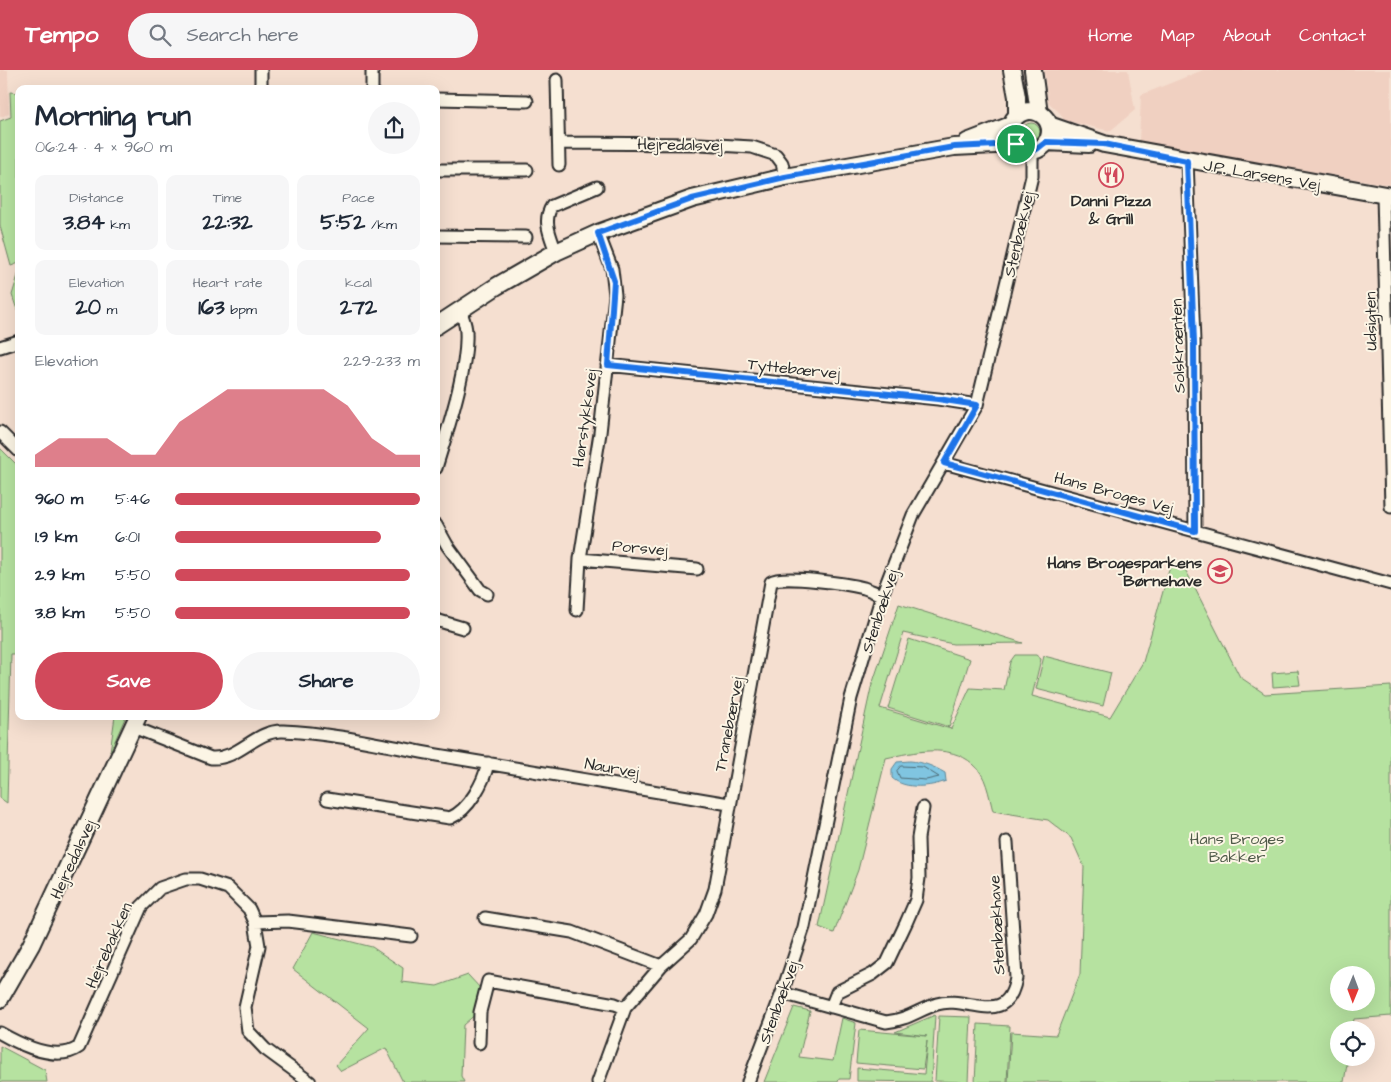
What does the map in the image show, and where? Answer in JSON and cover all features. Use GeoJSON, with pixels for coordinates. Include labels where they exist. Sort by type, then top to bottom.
{"type":"FeatureCollection","features":[{"type":"Feature","properties":{"kind":"street"},"geometry":{"type":"LineString","coordinates":[[261,70],[261,85]]}},
{"type":"Feature","properties":{"kind":"street"},"geometry":{"type":"LineString","coordinates":[[372,70],[372,85]]}},
{"type":"Feature","properties":{"kind":"street"},"geometry":{"type":"LineString","coordinates":[[1012,70],[1017,97],[1011,135],[1016,144]]}},
{"type":"Feature","properties":{"kind":"street"},"geometry":{"type":"LineString","coordinates":[[440,323],[460,309],[556,252],[598,233],[692,199],[785,177],[954,147],[1016,144],[1032,150],[1037,149],[1046,142],[1050,131],[1044,119],[1033,70]]}},
{"type":"Feature","properties":{"kind":"street"},"geometry":{"type":"LineString","coordinates":[[557,80],[558,166]]}},
{"type":"Feature","properties":{"kind":"street"},"geometry":{"type":"LineString","coordinates":[[440,99],[527,101]]}},
{"type":"Feature","properties":{"kind":"street"},"geometry":{"type":"LineString","coordinates":[[954,147],[1030,111],[1044,119]]}},
{"type":"Feature","properties":{"kind":"street","name":"J.P. Larsens Vej"},"geometry":{"type":"LineString","coordinates":[[1044,119],[1104,144]]}},
{"type":"Feature","properties":{"kind":"street","name":"J.P. Larsens Vej"},"geometry":{"type":"LineString","coordinates":[[1046,142],[1104,144],[1187,161],[1387,195]]}},
{"type":"Feature","properties":{"kind":"street","name":"Hejredalsvej"},"geometry":{"type":"LineString","coordinates":[[559,143],[700,144],[752,147],[776,155],[782,163],[785,177]]}},
{"type":"Feature","properties":{"kind":"street","name":"Stenbækvej"},"geometry":{"type":"LineString","coordinates":[[748,1082],[782,993],[804,926],[851,698],[882,595],[912,515],[977,405],[1032,176],[1032,150]]}},
{"type":"Feature","properties":{"kind":"street","name":"Solskrænten"},"geometry":{"type":"LineString","coordinates":[[1187,161],[1194,343],[1195,531]]}},
{"type":"Feature","properties":{"kind":"street"},"geometry":{"type":"LineString","coordinates":[[440,170],[526,170]]}},
{"type":"Feature","properties":{"kind":"street"},"geometry":{"type":"LineString","coordinates":[[556,252],[547,223],[548,213],[552,206],[597,187]]}},
{"type":"Feature","properties":{"kind":"street","name":"Udsigten"},"geometry":{"type":"LineString","coordinates":[[1387,195],[1391,507]]}},
{"type":"Feature","properties":{"kind":"street","name":"Hørstykkevej"},"geometry":{"type":"LineString","coordinates":[[577,610],[580,558],[600,433],[608,365],[614,281],[598,233]]}},
{"type":"Feature","properties":{"kind":"street"},"geometry":{"type":"LineString","coordinates":[[440,236],[526,237]]}},
{"type":"Feature","properties":{"kind":"street"},"geometry":{"type":"LineString","coordinates":[[440,455],[455,403],[465,349],[466,330],[460,309]]}},
{"type":"Feature","properties":{"kind":"street"},"geometry":{"type":"LineString","coordinates":[[0,347],[15,342]]}},
{"type":"Feature","properties":{"kind":"street","name":"Tyttebærvej"},"geometry":{"type":"LineString","coordinates":[[608,365],[938,399],[977,405]]}},
{"type":"Feature","properties":{"kind":"street"},"geometry":{"type":"LineString","coordinates":[[0,432],[15,447]]}},
{"type":"Feature","properties":{"kind":"street","name":"Hans Broges Vej"},"geometry":{"type":"LineString","coordinates":[[944,463],[1391,584]]}},
{"type":"Feature","properties":{"kind":"street"},"geometry":{"type":"LineString","coordinates":[[440,532],[480,590],[487,594]]}},
{"type":"Feature","properties":{"kind":"street","name":"Porsvej"},"geometry":{"type":"LineString","coordinates":[[580,558],[698,569]]}},
{"type":"Feature","properties":{"kind":"street","name":"Tranebærvej"},"geometry":{"type":"LineString","coordinates":[[598,1082],[625,1008],[661,966],[691,939],[706,914],[714,889],[772,582],[778,579],[791,579],[864,588],[882,595]]}},
{"type":"Feature","properties":{"kind":"street"},"geometry":{"type":"LineString","coordinates":[[440,621],[463,628]]}},
{"type":"Feature","properties":{"kind":"street","name":"Hejredalsvej"},"geometry":{"type":"LineString","coordinates":[[0,999],[31,945],[136,721]]}},
{"type":"Feature","properties":{"kind":"street","name":"Naurvej"},"geometry":{"type":"LineString","coordinates":[[136,721],[211,758],[222,759],[232,756],[265,734],[281,731],[318,735],[729,804]]}},
{"type":"Feature","properties":{"kind":"street"},"geometry":{"type":"LineString","coordinates":[[327,799],[450,818],[464,809],[486,774],[488,763]]}},
{"type":"Feature","properties":{"kind":"street"},"geometry":{"type":"LineString","coordinates":[[831,1007],[838,992],[873,974],[887,963],[906,923],[916,900],[919,878],[918,838],[923,808]]}},
{"type":"Feature","properties":{"kind":"street","name":"Stenbækhave"},"geometry":{"type":"LineString","coordinates":[[782,993],[886,1022],[903,1020],[938,1003],[955,1002],[983,1008],[995,1007],[1008,1000],[1014,990],[1016,978],[1007,842]]}},
{"type":"Feature","properties":{"kind":"street","name":"Hejrebakken"},"geometry":{"type":"LineString","coordinates":[[0,1033],[35,1050],[60,1054],[71,1053],[79,1047],[141,907],[160,888],[173,882],[200,879],[228,888],[249,909],[255,922],[258,946],[245,1007],[248,1031],[265,1049],[310,1082]]}},
{"type":"Feature","properties":{"kind":"street"},"geometry":{"type":"LineString","coordinates":[[485,918],[572,932],[661,966]]}},
{"type":"Feature","properties":{"kind":"street"},"geometry":{"type":"LineString","coordinates":[[255,922],[288,921],[411,936]]}},
{"type":"Feature","properties":{"kind":"street"},"geometry":{"type":"LineString","coordinates":[[479,1043],[480,1012],[488,981],[615,1004],[625,1008]]}},
{"type":"Feature","properties":{"kind":"shaded area"},"geometry":{"type":"Polygon","coordinates":[[[0,70],[8,70],[9,114],[0,117],[0,70]]]}},
{"type":"Feature","properties":{"kind":"shaded area"},"geometry":{"type":"Polygon","coordinates":[[[1044,70],[1128,70],[1135,110],[1110,131],[1064,120],[1060,113],[1049,103],[1044,70]]]}},
{"type":"Feature","properties":{"kind":"shaded area"},"geometry":{"type":"Polygon","coordinates":[[[1203,70],[1391,70],[1391,185],[1139,142],[1141,95],[1203,70]]]}},
{"type":"Feature","properties":{"kind":"green space"},"geometry":{"type":"Polygon","coordinates":[[[10,92],[15,93],[15,264],[11,266],[0,226],[0,121],[11,117],[10,92]]]}},
{"type":"Feature","properties":{"kind":"green space"},"geometry":{"type":"Polygon","coordinates":[[[1031,123],[1039,128],[1040,132],[1035,140],[1031,141],[1023,136],[1022,132],[1027,124],[1031,123]]]}},
{"type":"Feature","properties":{"kind":"green space"},"geometry":{"type":"Polygon","coordinates":[[[15,285],[15,304],[12,295],[15,285]]]}},
{"type":"Feature","properties":{"kind":"green space"},"geometry":{"type":"Polygon","coordinates":[[[0,448],[15,463],[15,654],[11,654],[7,803],[0,798],[0,448]]]}},
{"type":"Feature","properties":{"kind":"green space","name":"Hans Broges Bakker"},"geometry":{"type":"Polygon","coordinates":[[[1171,563],[1183,565],[1240,677],[1265,694],[1391,686],[1391,1016],[1354,1019],[1354,1021],[1330,1021],[1330,1066],[1347,1066],[1344,1082],[1008,1082],[1011,1032],[1056,1035],[1080,974],[1084,867],[1071,838],[1048,820],[993,811],[981,773],[964,757],[953,753],[931,751],[908,753],[886,758],[858,870],[834,933],[819,927],[871,688],[899,604],[1023,643],[953,644],[903,633],[880,708],[951,729],[970,688],[1004,690],[1010,662],[1015,655],[1036,655],[1041,659],[1032,696],[1110,717],[1143,662],[1171,563]]]}},
{"type":"Feature","properties":{"kind":"green space"},"geometry":{"type":"Polygon","coordinates":[[[909,639],[970,659],[949,727],[888,708],[909,639]]]}},
{"type":"Feature","properties":{"kind":"green space"},"geometry":{"type":"Polygon","coordinates":[[[1044,656],[1111,673],[1103,706],[1036,689],[1044,656]]]}},
{"type":"Feature","properties":{"kind":"green space"},"geometry":{"type":"Polygon","coordinates":[[[1298,671],[1300,685],[1273,687],[1272,673],[1298,671]]]}},
{"type":"Feature","properties":{"kind":"green space"},"geometry":{"type":"Polygon","coordinates":[[[114,720],[124,720],[110,752],[114,720]]]}},
{"type":"Feature","properties":{"kind":"green space"},"geometry":{"type":"Polygon","coordinates":[[[313,932],[372,947],[403,968],[402,982],[437,986],[468,975],[481,989],[477,1013],[463,1025],[461,1076],[464,1082],[403,1082],[386,1048],[341,1071],[336,1065],[369,1028],[293,969],[313,932]]]}},
{"type":"Feature","properties":{"kind":"green space"},"geometry":{"type":"Polygon","coordinates":[[[794,1007],[810,1011],[799,1057],[833,1061],[842,1018],[856,1023],[849,1079],[839,1079],[838,1082],[764,1082],[794,1007]]]}},
{"type":"Feature","properties":{"kind":"green space"},"geometry":{"type":"Polygon","coordinates":[[[935,1015],[931,1082],[857,1081],[857,1068],[924,1074],[927,1041],[923,1069],[856,1063],[859,1030],[927,1036],[895,1032],[935,1015]]]}},
{"type":"Feature","properties":{"kind":"green space"},"geometry":{"type":"Polygon","coordinates":[[[939,1016],[971,1017],[968,1082],[935,1081],[939,1016]]]}},
{"type":"Feature","properties":{"kind":"green space"},"geometry":{"type":"Polygon","coordinates":[[[978,1024],[1010,1026],[1007,1082],[975,1082],[978,1024]]]}},
{"type":"Feature","properties":{"kind":"green space"},"geometry":{"type":"Polygon","coordinates":[[[0,1046],[45,1070],[47,1082],[0,1082],[0,1046]]]}},
{"type":"Feature","properties":{"kind":"water"},"geometry":{"type":"Polygon","coordinates":[[[897,762],[924,763],[945,773],[946,781],[933,785],[911,786],[897,782],[892,778],[892,769],[897,762]]]}},
{"type":"Feature","properties":{"kind":"place","name":"Danni Pizza & Grill"},"geometry":{"type":"Point","coordinates":[1111,175]}},
{"type":"Feature","properties":{"kind":"place","name":"Hans Brogesparkens Børnehave"},"geometry":{"type":"Point","coordinates":[1220,571]}},
{"type":"Feature","properties":{"kind":"route"},"geometry":{"type":"LineString","coordinates":[[1046,142],[1104,144],[1187,161],[1189,253],[1194,343],[1195,531],[944,463],[977,405],[938,399],[608,365],[614,281],[612,269],[598,233],[655,211],[737,187],[954,147],[1016,144],[1026,150],[1032,150],[1037,149],[1046,142]]}}]}
